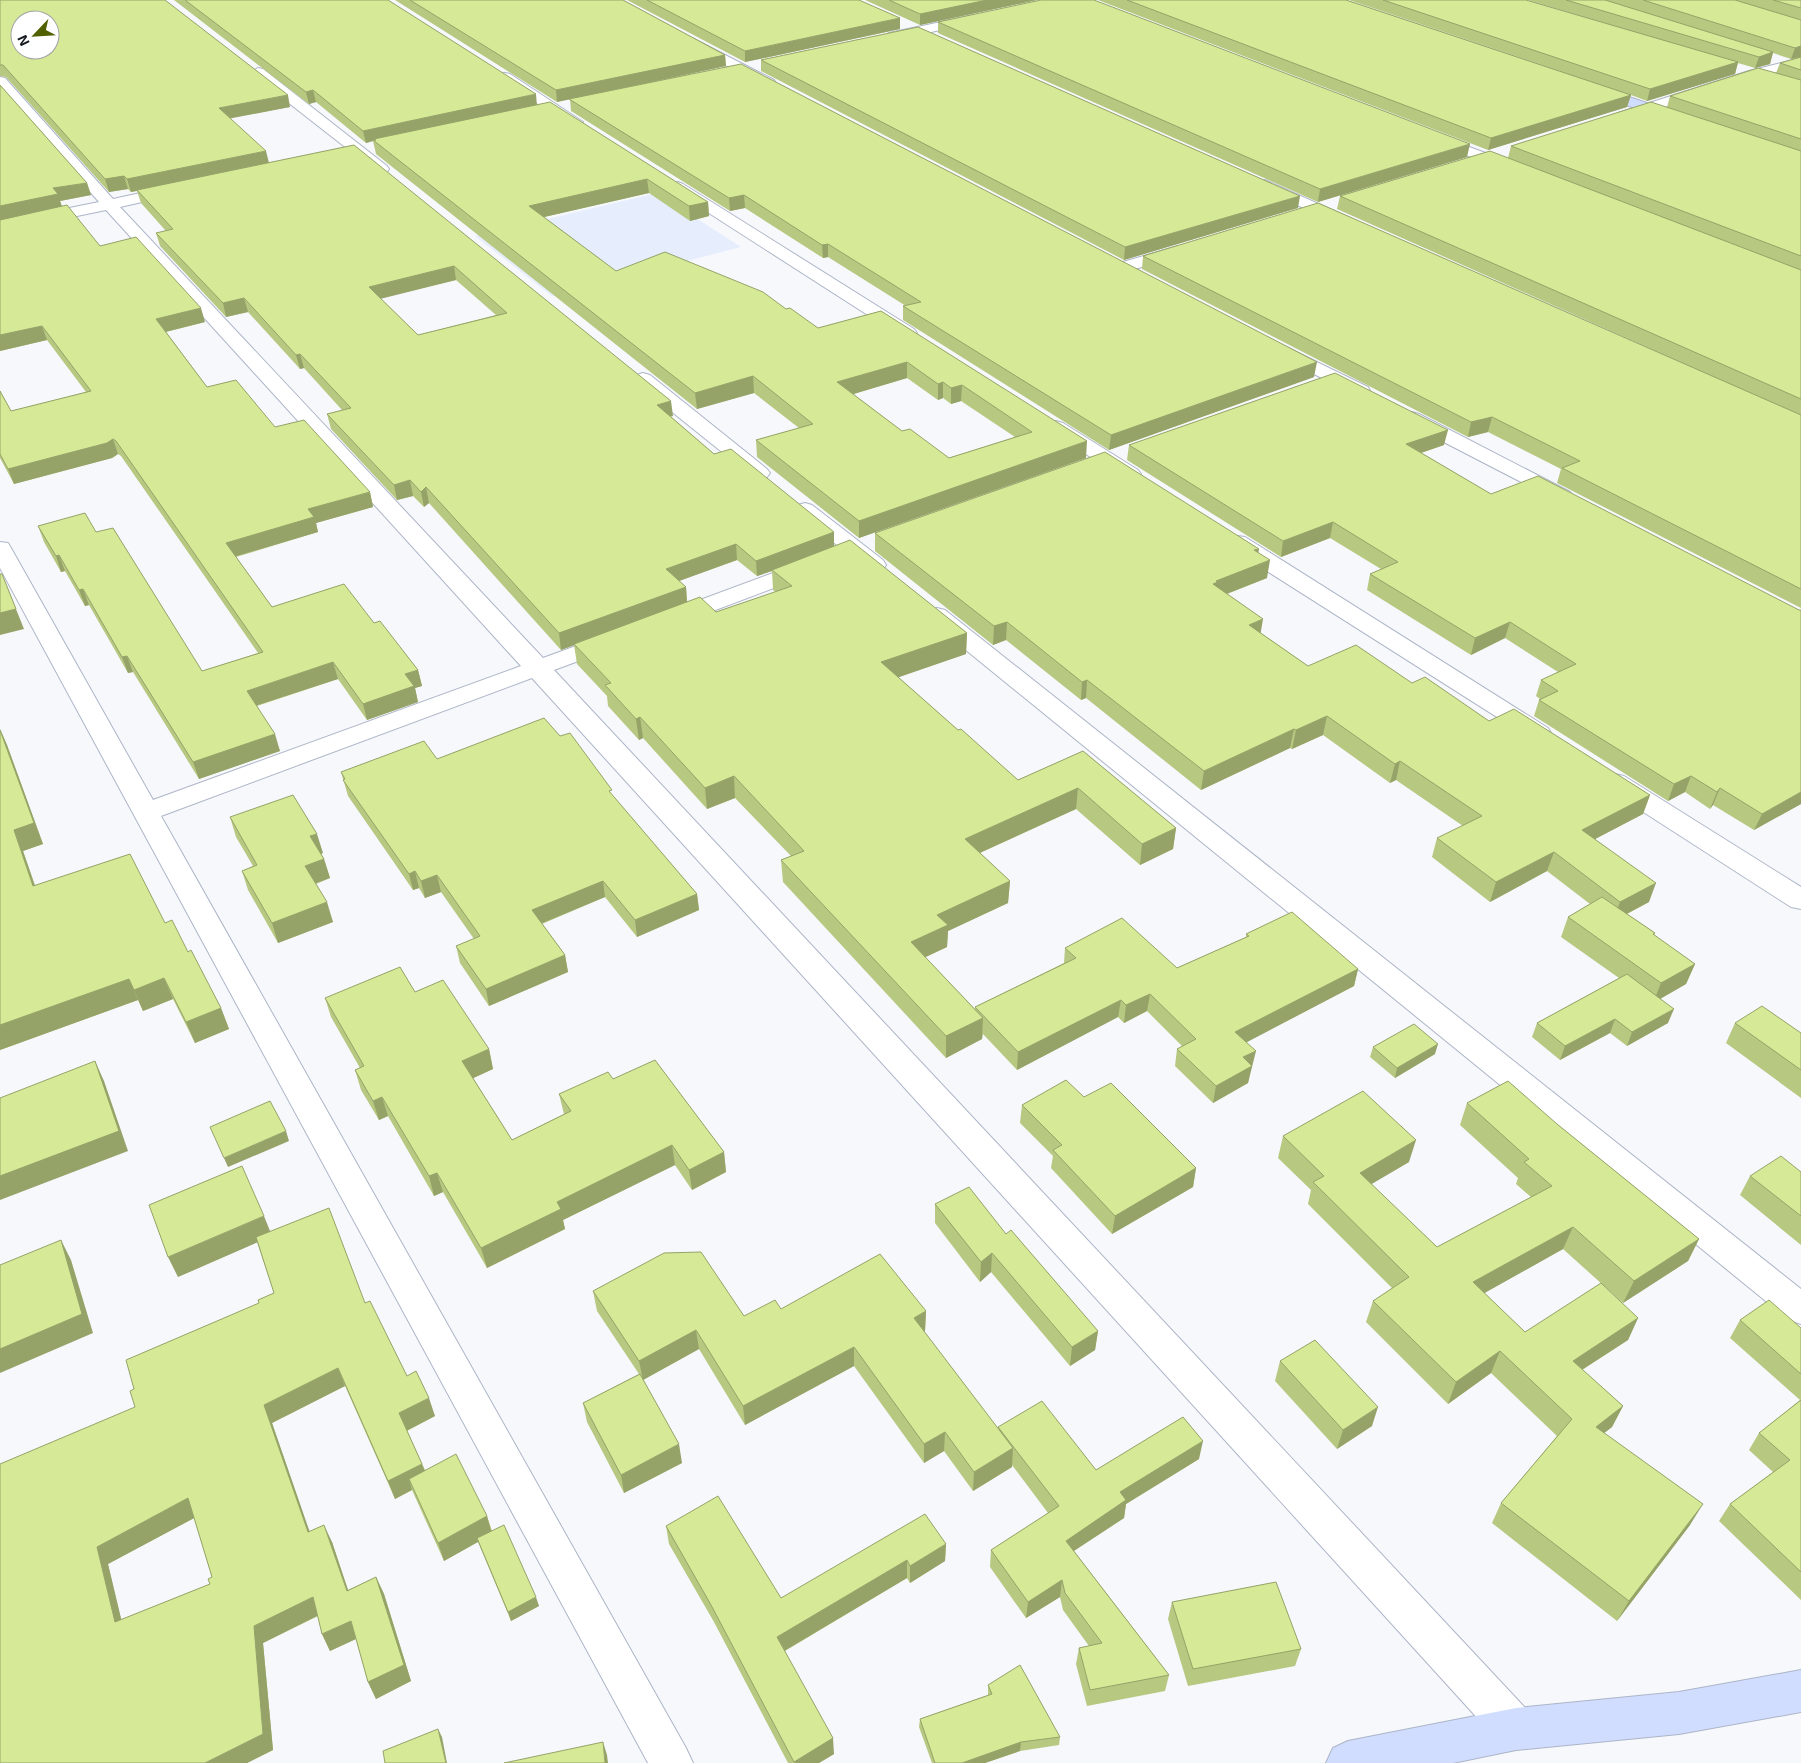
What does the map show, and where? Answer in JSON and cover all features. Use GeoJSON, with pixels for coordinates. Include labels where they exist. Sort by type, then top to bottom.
{"type":"FeatureCollection","features":[{"type":"Feature","properties":{"kind":"street"},"geometry":{"type":"LineString","coordinates":[[873,41],[986,16]]}},
{"type":"Feature","properties":{"kind":"street"},"geometry":{"type":"LineString","coordinates":[[893,19],[946,43]]}},
{"type":"Feature","properties":{"kind":"street"},"geometry":{"type":"LineString","coordinates":[[674,32],[784,90]]}},
{"type":"Feature","properties":{"kind":"street"},"geometry":{"type":"LineString","coordinates":[[1764,56],[1798,65]]}},
{"type":"Feature","properties":{"kind":"street"},"geometry":{"type":"LineString","coordinates":[[242,60],[398,182]]}},
{"type":"Feature","properties":{"kind":"street"},"geometry":{"type":"LineString","coordinates":[[724,73],[761,65]]}},
{"type":"Feature","properties":{"kind":"street"},"geometry":{"type":"LineString","coordinates":[[1613,119],[1754,74],[1798,65]]}},
{"type":"Feature","properties":{"kind":"street"},"geometry":{"type":"LineString","coordinates":[[490,67],[564,107],[588,130]]}},
{"type":"Feature","properties":{"kind":"street"},"geometry":{"type":"LineString","coordinates":[[1735,68],[1782,82]]}},
{"type":"Feature","properties":{"kind":"street"},"geometry":{"type":"LineString","coordinates":[[0,81],[109,204],[1516,1729]]}},
{"type":"Feature","properties":{"kind":"street"},"geometry":{"type":"LineString","coordinates":[[1584,86],[1688,121]]}},
{"type":"Feature","properties":{"kind":"street"},"geometry":{"type":"LineString","coordinates":[[535,113],[564,107]]}},
{"type":"Feature","properties":{"kind":"street"},"geometry":{"type":"LineString","coordinates":[[1421,133],[1522,172]]}},
{"type":"Feature","properties":{"kind":"street"},"geometry":{"type":"LineString","coordinates":[[1466,163],[1512,150]]}},
{"type":"Feature","properties":{"kind":"street"},"geometry":{"type":"LineString","coordinates":[[664,178],[923,342]]}},
{"type":"Feature","properties":{"kind":"street"},"geometry":{"type":"LineString","coordinates":[[1254,180],[1354,225]]}},
{"type":"Feature","properties":{"kind":"street"},"geometry":{"type":"LineString","coordinates":[[0,227],[186,188]]}},
{"type":"Feature","properties":{"kind":"street"},"geometry":{"type":"LineString","coordinates":[[1298,214],[1336,203]]}},
{"type":"Feature","properties":{"kind":"street"},"geometry":{"type":"LineString","coordinates":[[1122,268],[1196,245]]}},
{"type":"Feature","properties":{"kind":"street"},"geometry":{"type":"LineString","coordinates":[[1105,258],[1140,277]]}},
{"type":"Feature","properties":{"kind":"street"},"geometry":{"type":"LineString","coordinates":[[1272,346],[1378,400]]}},
{"type":"Feature","properties":{"kind":"street"},"geometry":{"type":"LineString","coordinates":[[623,362],[781,490],[848,552],[894,580]]}},
{"type":"Feature","properties":{"kind":"street"},"geometry":{"type":"LineString","coordinates":[[1307,388],[1334,378]]}},
{"type":"Feature","properties":{"kind":"street"},"geometry":{"type":"LineString","coordinates":[[1396,410],[1581,505]]}},
{"type":"Feature","properties":{"kind":"street"},"geometry":{"type":"LineString","coordinates":[[1041,417],[1149,486]]}},
{"type":"Feature","properties":{"kind":"street"},"geometry":{"type":"LineString","coordinates":[[1224,534],[1559,746]]}},
{"type":"Feature","properties":{"kind":"street"},"geometry":{"type":"LineString","coordinates":[[0,548],[672,1763]]}},
{"type":"Feature","properties":{"kind":"street"},"geometry":{"type":"LineString","coordinates":[[146,812],[537,669],[848,552]]}},
{"type":"Feature","properties":{"kind":"street"},"geometry":{"type":"LineString","coordinates":[[917,599],[1801,1310]]}},
{"type":"Feature","properties":{"kind":"street"},"geometry":{"type":"LineString","coordinates":[[1600,772],[1801,900]]}},
{"type":"Feature","properties":{"kind":"street"},"geometry":{"type":"LineString","coordinates":[[1348,1763],[1516,1729],[1679,1713],[1801,1691]]}},
{"type":"Feature","properties":{"kind":"shaded area"},"geometry":{"type":"Polygon","coordinates":[[[657,193],[741,247],[552,296],[475,236],[657,193]]]}},
{"type":"Feature","properties":{"kind":"building"},"geometry":{"type":"Polygon","coordinates":[[[0,0],[165,0],[288,95],[219,108],[266,151],[127,179],[124,176],[105,179],[3,65],[0,65],[0,0]]]}},
{"type":"Feature","properties":{"kind":"building"},"geometry":{"type":"Polygon","coordinates":[[[185,0],[388,0],[536,94],[363,131],[313,90],[306,92],[185,0]]]}},
{"type":"Feature","properties":{"kind":"building"},"geometry":{"type":"Polygon","coordinates":[[[410,0],[623,0],[725,55],[556,90],[410,0]]]}},
{"type":"Feature","properties":{"kind":"building"},"geometry":{"type":"Polygon","coordinates":[[[647,0],[859,0],[900,18],[745,51],[647,0]]]}},
{"type":"Feature","properties":{"kind":"building"},"geometry":{"type":"Polygon","coordinates":[[[889,0],[987,0],[920,14],[889,0]]]}},
{"type":"Feature","properties":{"kind":"building"},"geometry":{"type":"Polygon","coordinates":[[[1041,0],[1094,0],[1470,144],[1320,189],[938,22],[1041,0]]]}},
{"type":"Feature","properties":{"kind":"building"},"geometry":{"type":"Polygon","coordinates":[[[1127,0],[1346,0],[1631,95],[1491,138],[1127,0]]]}},
{"type":"Feature","properties":{"kind":"building"},"geometry":{"type":"Polygon","coordinates":[[[1383,0],[1526,0],[1738,62],[1650,89],[1383,0]]]}},
{"type":"Feature","properties":{"kind":"building"},"geometry":{"type":"Polygon","coordinates":[[[1566,0],[1605,0],[1773,52],[1759,57],[1566,0]]]}},
{"type":"Feature","properties":{"kind":"building"},"geometry":{"type":"Polygon","coordinates":[[[1643,0],[1735,0],[1801,20],[1801,46],[1795,48],[1643,0]]]}},
{"type":"Feature","properties":{"kind":"building"},"geometry":{"type":"Polygon","coordinates":[[[1773,0],[1801,0],[1801,8],[1773,0]]]}},
{"type":"Feature","properties":{"kind":"building"},"geometry":{"type":"Polygon","coordinates":[[[918,27],[1300,196],[1125,247],[761,60],[918,27]]]}},
{"type":"Feature","properties":{"kind":"building"},"geometry":{"type":"Polygon","coordinates":[[[1801,57],[1801,70],[1780,63],[1801,57]]]}},
{"type":"Feature","properties":{"kind":"building"},"geometry":{"type":"Polygon","coordinates":[[[741,64],[1317,362],[1111,435],[903,306],[921,302],[828,244],[822,245],[744,195],[729,198],[569,99],[741,64]]]}},
{"type":"Feature","properties":{"kind":"building"},"geometry":{"type":"Polygon","coordinates":[[[1758,68],[1801,80],[1801,139],[1670,96],[1758,68]]]}},
{"type":"Feature","properties":{"kind":"building"},"geometry":{"type":"Polygon","coordinates":[[[0,85],[87,183],[53,188],[58,194],[0,206],[0,85]]]}},
{"type":"Feature","properties":{"kind":"building"},"geometry":{"type":"Polygon","coordinates":[[[550,102],[708,202],[689,206],[647,179],[529,206],[616,271],[665,252],[763,292],[786,309],[790,308],[818,328],[881,311],[1087,441],[859,521],[756,440],[813,424],[753,376],[695,393],[374,139],[550,102]],[[907,362],[837,382],[902,431],[910,429],[949,458],[1032,432],[962,385],[951,388],[943,382],[938,384],[907,362]]]}},
{"type":"Feature","properties":{"kind":"building"},"geometry":{"type":"Polygon","coordinates":[[[1651,102],[1801,151],[1801,256],[1511,146],[1651,102]]]}},
{"type":"Feature","properties":{"kind":"building"},"geometry":{"type":"Polygon","coordinates":[[[354,145],[671,401],[657,405],[714,454],[731,449],[834,532],[756,561],[736,544],[666,569],[686,587],[559,633],[426,487],[421,492],[410,480],[394,485],[327,414],[351,408],[300,354],[296,355],[244,298],[223,303],[156,233],[173,229],[137,190],[354,145]],[[454,266],[369,287],[418,335],[507,313],[454,266]]]}},
{"type":"Feature","properties":{"kind":"building"},"geometry":{"type":"Polygon","coordinates":[[[1490,151],[1801,270],[1801,399],[1340,196],[1490,151]]]}},
{"type":"Feature","properties":{"kind":"building"},"geometry":{"type":"Polygon","coordinates":[[[1318,203],[1801,415],[1801,589],[1562,468],[1580,461],[1492,417],[1471,422],[1143,256],[1318,203]]]}},
{"type":"Feature","properties":{"kind":"building"},"geometry":{"type":"Polygon","coordinates":[[[67,205],[100,246],[136,237],[201,308],[156,319],[207,387],[236,380],[275,427],[304,420],[370,492],[308,509],[314,517],[226,543],[272,607],[344,584],[374,623],[380,621],[418,670],[405,674],[414,686],[363,704],[333,662],[247,691],[275,734],[193,762],[127,656],[122,657],[83,589],[79,590],[59,555],[56,556],[38,526],[85,513],[96,532],[113,528],[202,671],[263,652],[116,441],[113,439],[107,443],[8,469],[0,454],[0,391],[11,411],[91,391],[42,326],[0,335],[0,220],[67,205]]]}},
{"type":"Feature","properties":{"kind":"building"},"geometry":{"type":"Polygon","coordinates":[[[1335,373],[1448,430],[1406,444],[1491,494],[1538,476],[1801,610],[1801,792],[1762,814],[1720,788],[1717,792],[1691,776],[1674,784],[1539,700],[1558,691],[1541,680],[1576,664],[1510,622],[1475,638],[1370,574],[1398,562],[1333,522],[1283,541],[1129,445],[1335,373]]]}},
{"type":"Feature","properties":{"kind":"building"},"geometry":{"type":"Polygon","coordinates":[[[1105,452],[1259,549],[1254,550],[1270,560],[1216,581],[1218,582],[1213,584],[1263,619],[1249,625],[1308,666],[1356,645],[1412,683],[1425,677],[1489,721],[1514,709],[1650,795],[1582,830],[1656,883],[1620,902],[1554,852],[1496,882],[1437,838],[1482,816],[1400,761],[1395,764],[1327,716],[1296,730],[1294,729],[1204,771],[1087,680],[1082,682],[1007,622],[994,626],[875,533],[1105,452]]]}},
{"type":"Feature","properties":{"kind":"building"},"geometry":{"type":"Polygon","coordinates":[[[850,540],[967,633],[881,662],[1018,780],[1083,751],[1176,828],[1142,844],[1078,788],[965,839],[1010,881],[937,915],[948,925],[911,942],[983,1018],[946,1036],[781,860],[804,851],[734,776],[705,788],[640,717],[636,719],[605,685],[611,683],[574,644],[700,597],[716,612],[792,586],[772,570],[850,540]]]}},
{"type":"Feature","properties":{"kind":"building"},"geometry":{"type":"Polygon","coordinates":[[[0,574],[2,574],[16,609],[0,613],[0,574]]]}},
{"type":"Feature","properties":{"kind":"building"},"geometry":{"type":"Polygon","coordinates":[[[544,718],[560,736],[570,733],[612,790],[609,791],[697,894],[635,920],[603,881],[532,910],[565,955],[486,989],[456,946],[480,936],[437,875],[421,881],[415,871],[409,874],[343,780],[345,779],[341,772],[424,741],[437,759],[544,718]]]}},
{"type":"Feature","properties":{"kind":"building"},"geometry":{"type":"Polygon","coordinates":[[[0,730],[34,823],[14,830],[33,886],[130,854],[165,923],[172,920],[188,952],[191,950],[221,1008],[186,1022],[164,978],[134,990],[129,979],[0,1025],[0,730]]]}},
{"type":"Feature","properties":{"kind":"building"},"geometry":{"type":"Polygon","coordinates":[[[293,795],[317,834],[310,836],[324,859],[305,866],[327,902],[272,923],[242,871],[257,865],[230,817],[293,795]]]}},
{"type":"Feature","properties":{"kind":"building"},"geometry":{"type":"Polygon","coordinates":[[[1602,897],[1655,933],[1653,934],[1695,964],[1661,983],[1568,917],[1602,897]]]}},
{"type":"Feature","properties":{"kind":"building"},"geometry":{"type":"Polygon","coordinates":[[[1292,912],[1358,969],[1235,1032],[1256,1051],[1243,1057],[1252,1066],[1216,1086],[1177,1049],[1196,1039],[1150,994],[1126,1005],[1121,1000],[1018,1052],[975,1007],[1076,958],[1065,948],[1122,918],[1177,968],[1249,936],[1246,934],[1292,912]]]}},
{"type":"Feature","properties":{"kind":"building"},"geometry":{"type":"Polygon","coordinates":[[[400,967],[415,992],[443,980],[489,1049],[462,1061],[512,1140],[571,1111],[559,1094],[608,1072],[613,1079],[655,1060],[724,1152],[689,1170],[672,1145],[557,1202],[561,1209],[481,1248],[437,1173],[429,1176],[382,1097],[373,1101],[355,1070],[364,1066],[325,998],[400,967]]]}},
{"type":"Feature","properties":{"kind":"building"},"geometry":{"type":"Polygon","coordinates":[[[1627,974],[1674,1009],[1632,1032],[1615,1019],[1565,1046],[1537,1023],[1627,974]]]}},
{"type":"Feature","properties":{"kind":"building"},"geometry":{"type":"Polygon","coordinates":[[[1762,1006],[1801,1033],[1801,1070],[1735,1023],[1762,1006]]]}},
{"type":"Feature","properties":{"kind":"building"},"geometry":{"type":"Polygon","coordinates":[[[1414,1024],[1438,1044],[1397,1068],[1373,1047],[1414,1024]]]}},
{"type":"Feature","properties":{"kind":"building"},"geometry":{"type":"Polygon","coordinates":[[[95,1061],[119,1131],[0,1176],[0,1098],[95,1061]]]}},
{"type":"Feature","properties":{"kind":"building"},"geometry":{"type":"Polygon","coordinates":[[[1066,1080],[1084,1097],[1111,1083],[1196,1168],[1115,1216],[1053,1150],[1062,1145],[1022,1105],[1066,1080]]]}},
{"type":"Feature","properties":{"kind":"building"},"geometry":{"type":"Polygon","coordinates":[[[1508,1081],[1557,1124],[1699,1239],[1634,1281],[1573,1227],[1473,1282],[1525,1332],[1601,1283],[1638,1318],[1573,1361],[1623,1406],[1596,1427],[1703,1504],[1629,1601],[1501,1503],[1572,1419],[1500,1351],[1456,1382],[1373,1301],[1409,1277],[1313,1182],[1324,1176],[1283,1136],[1363,1091],[1416,1140],[1360,1173],[1437,1247],[1552,1186],[1524,1162],[1529,1159],[1467,1103],[1508,1081]]]}},
{"type":"Feature","properties":{"kind":"building"},"geometry":{"type":"Polygon","coordinates":[[[270,1101],[286,1131],[224,1158],[210,1127],[270,1101]]]}},
{"type":"Feature","properties":{"kind":"building"},"geometry":{"type":"Polygon","coordinates":[[[1781,1156],[1801,1172],[1801,1216],[1750,1176],[1781,1156]]]}},
{"type":"Feature","properties":{"kind":"building"},"geometry":{"type":"Polygon","coordinates":[[[242,1166],[264,1216],[168,1257],[149,1205],[242,1166]]]}},
{"type":"Feature","properties":{"kind":"building"},"geometry":{"type":"Polygon","coordinates":[[[969,1187],[1006,1234],[1011,1230],[1098,1331],[1072,1347],[992,1253],[981,1262],[935,1204],[969,1187]]]}},
{"type":"Feature","properties":{"kind":"building"},"geometry":{"type":"Polygon","coordinates":[[[329,1208],[365,1303],[370,1301],[407,1376],[416,1371],[429,1398],[399,1413],[422,1464],[388,1481],[338,1368],[264,1405],[308,1532],[324,1525],[347,1591],[376,1577],[404,1665],[368,1682],[351,1621],[322,1634],[313,1597],[254,1626],[263,1734],[205,1763],[0,1763],[0,1464],[135,1407],[130,1391],[134,1389],[126,1360],[259,1303],[258,1300],[274,1293],[256,1237],[329,1208]],[[188,1498],[97,1547],[115,1622],[210,1584],[208,1579],[212,1577],[188,1498]]]}},
{"type":"Feature","properties":{"kind":"building"},"geometry":{"type":"Polygon","coordinates":[[[61,1240],[82,1314],[0,1349],[0,1265],[61,1240]]]}},
{"type":"Feature","properties":{"kind":"building"},"geometry":{"type":"Polygon","coordinates":[[[701,1252],[744,1316],[775,1300],[781,1309],[880,1254],[926,1311],[914,1318],[1013,1448],[974,1472],[945,1432],[924,1444],[854,1347],[743,1406],[696,1330],[639,1361],[593,1291],[664,1253],[701,1252]]]}},
{"type":"Feature","properties":{"kind":"building"},"geometry":{"type":"Polygon","coordinates":[[[1769,1300],[1801,1328],[1801,1374],[1740,1320],[1769,1300]]]}},
{"type":"Feature","properties":{"kind":"building"},"geometry":{"type":"Polygon","coordinates":[[[1315,1340],[1378,1407],[1343,1430],[1280,1361],[1315,1340]]]}},
{"type":"Feature","properties":{"kind":"building"},"geometry":{"type":"Polygon","coordinates":[[[640,1374],[679,1444],[621,1475],[583,1403],[640,1374]]]}},
{"type":"Feature","properties":{"kind":"building"},"geometry":{"type":"Polygon","coordinates":[[[1801,1400],[1801,1572],[1730,1504],[1790,1460],[1759,1433],[1801,1400]]]}},
{"type":"Feature","properties":{"kind":"building"},"geometry":{"type":"Polygon","coordinates":[[[1042,1401],[1096,1470],[1183,1417],[1203,1441],[1120,1492],[1126,1500],[1066,1541],[1169,1675],[1090,1690],[1079,1648],[1102,1643],[1065,1593],[1062,1580],[1028,1602],[991,1550],[1059,1506],[998,1427],[1042,1401]]]}},
{"type":"Feature","properties":{"kind":"building"},"geometry":{"type":"Polygon","coordinates":[[[456,1454],[487,1516],[438,1543],[409,1479],[456,1454]]]}},
{"type":"Feature","properties":{"kind":"building"},"geometry":{"type":"Polygon","coordinates":[[[718,1496],[781,1598],[925,1514],[946,1544],[910,1566],[907,1560],[777,1637],[833,1738],[794,1762],[711,1605],[666,1526],[718,1496]]]}},
{"type":"Feature","properties":{"kind":"building"},"geometry":{"type":"Polygon","coordinates":[[[504,1525],[536,1597],[508,1612],[477,1538],[504,1525]]]}},
{"type":"Feature","properties":{"kind":"building"},"geometry":{"type":"Polygon","coordinates":[[[1276,1582],[1301,1649],[1193,1669],[1172,1602],[1276,1582]]]}},
{"type":"Feature","properties":{"kind":"building"},"geometry":{"type":"Polygon","coordinates":[[[1020,1665],[1060,1737],[1021,1742],[962,1763],[935,1763],[920,1719],[992,1694],[988,1685],[1020,1665]]]}},
{"type":"Feature","properties":{"kind":"building"},"geometry":{"type":"Polygon","coordinates":[[[438,1729],[446,1763],[385,1763],[383,1751],[438,1729]]]}},
{"type":"Feature","properties":{"kind":"building"},"geometry":{"type":"Polygon","coordinates":[[[603,1742],[605,1763],[504,1763],[603,1742]]]}}]}
